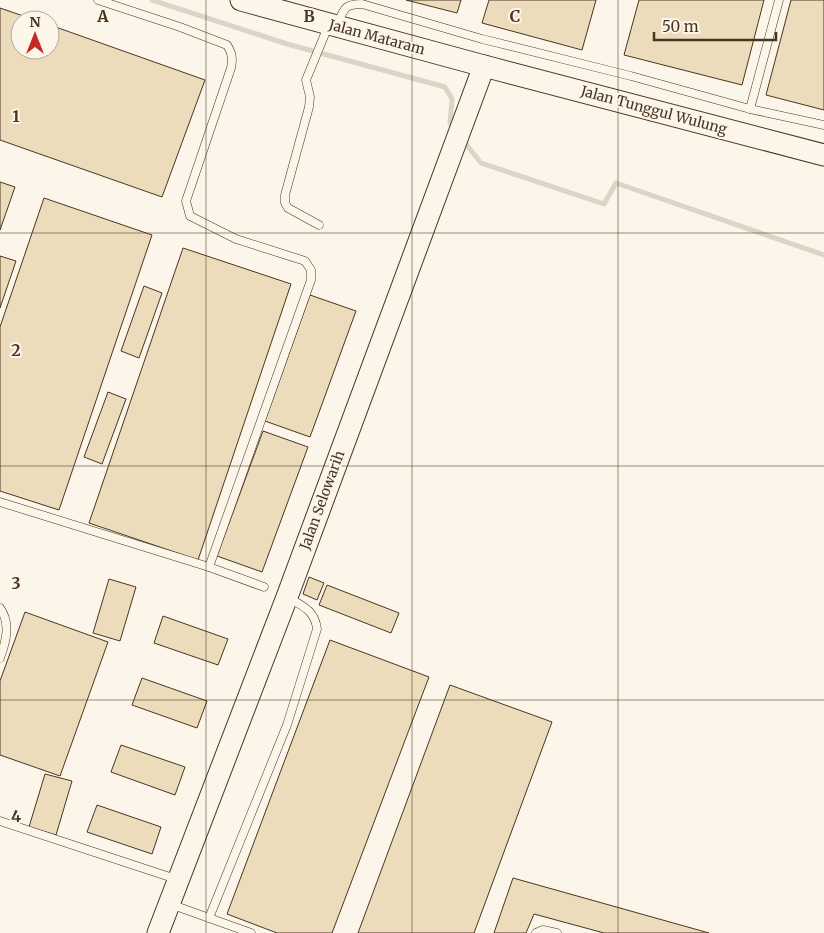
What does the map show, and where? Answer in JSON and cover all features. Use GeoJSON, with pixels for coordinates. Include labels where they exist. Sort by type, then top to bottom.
{"type":"FeatureCollection","features":[{"type":"Feature","properties":{"kind":"main road","name":"Jalan Mataram"},"geometry":{"type":"LineString","coordinates":[[241,0],[329,31],[484,66]]}},
{"type":"Feature","properties":{"kind":"main road","name":"Jalan Selowarih"},"geometry":{"type":"LineString","coordinates":[[158,933],[287,597],[484,66]]}},
{"type":"Feature","properties":{"kind":"main road","name":"Jalan Tunggul Wulung"},"geometry":{"type":"LineString","coordinates":[[484,66],[824,155]]}},
{"type":"Feature","properties":{"kind":"lane"},"geometry":{"type":"LineString","coordinates":[[98,0],[180,27],[227,45],[232,52],[232,68],[186,201],[190,216],[236,239],[305,261],[311,270],[311,280],[209,567]]}},
{"type":"Feature","properties":{"kind":"lane"},"geometry":{"type":"LineString","coordinates":[[750,109],[779,0]]}},
{"type":"Feature","properties":{"kind":"lane"},"geometry":{"type":"LineString","coordinates":[[319,225],[288,208],[285,203],[285,195],[309,107],[310,97],[306,80],[312,62],[329,31],[344,8],[349,5],[362,4],[482,39],[631,76],[750,109],[824,125]]}},
{"type":"Feature","properties":{"kind":"lane"},"geometry":{"type":"LineString","coordinates":[[0,502],[209,567],[264,587]]}},
{"type":"Feature","properties":{"kind":"lane"},"geometry":{"type":"LineString","coordinates":[[209,918],[287,725],[317,629],[316,620],[312,613],[287,597]]}},
{"type":"Feature","properties":{"kind":"lane"},"geometry":{"type":"LineString","coordinates":[[0,608],[7,624],[5,645],[0,658]]}},
{"type":"Feature","properties":{"kind":"lane"},"geometry":{"type":"LineString","coordinates":[[0,820],[179,880]]}},
{"type":"Feature","properties":{"kind":"lane"},"geometry":{"type":"LineString","coordinates":[[170,904],[251,933]]}},
{"type":"Feature","properties":{"kind":"lane"},"geometry":{"type":"LineString","coordinates":[[536,933],[543,930],[557,933]]}},
{"type":"Feature","properties":{"kind":"building"},"geometry":{"type":"Polygon","coordinates":[[[406,0],[461,0],[457,13],[406,0]]]}},
{"type":"Feature","properties":{"kind":"building"},"geometry":{"type":"Polygon","coordinates":[[[489,0],[596,0],[582,50],[482,23],[489,0]]]}},
{"type":"Feature","properties":{"kind":"building"},"geometry":{"type":"Polygon","coordinates":[[[639,0],[764,0],[742,85],[624,55],[639,0]]]}},
{"type":"Feature","properties":{"kind":"building"},"geometry":{"type":"Polygon","coordinates":[[[791,0],[824,0],[824,110],[766,95],[791,0]]]}},
{"type":"Feature","properties":{"kind":"building"},"geometry":{"type":"Polygon","coordinates":[[[0,8],[10,11],[10,60],[60,60],[60,29],[205,80],[162,197],[0,140],[0,8]]]}},
{"type":"Feature","properties":{"kind":"building"},"geometry":{"type":"Polygon","coordinates":[[[0,182],[15,187],[0,230],[0,182]]]}},
{"type":"Feature","properties":{"kind":"building"},"geometry":{"type":"Polygon","coordinates":[[[44,198],[152,235],[59,510],[0,491],[0,327],[44,198]]]}},
{"type":"Feature","properties":{"kind":"building"},"geometry":{"type":"Polygon","coordinates":[[[183,248],[291,284],[198,560],[89,523],[183,248]]]}},
{"type":"Feature","properties":{"kind":"building"},"geometry":{"type":"Polygon","coordinates":[[[0,256],[16,261],[0,308],[0,256]]]}},
{"type":"Feature","properties":{"kind":"building"},"geometry":{"type":"Polygon","coordinates":[[[144,286],[162,293],[139,358],[121,351],[144,286]]]}},
{"type":"Feature","properties":{"kind":"building"},"geometry":{"type":"Polygon","coordinates":[[[310,295],[356,311],[310,437],[265,421],[310,295]]]}},
{"type":"Feature","properties":{"kind":"building"},"geometry":{"type":"Polygon","coordinates":[[[108,392],[126,399],[102,464],[84,457],[108,392]]]}},
{"type":"Feature","properties":{"kind":"building"},"geometry":{"type":"Polygon","coordinates":[[[263,431],[308,447],[262,572],[217,556],[263,431]]]}},
{"type":"Feature","properties":{"kind":"building"},"geometry":{"type":"Polygon","coordinates":[[[309,577],[324,583],[317,600],[303,594],[309,577]]]}},
{"type":"Feature","properties":{"kind":"building"},"geometry":{"type":"Polygon","coordinates":[[[109,579],[136,587],[120,641],[93,633],[109,579]]]}},
{"type":"Feature","properties":{"kind":"building"},"geometry":{"type":"Polygon","coordinates":[[[327,585],[399,613],[391,633],[319,605],[327,585]]]}},
{"type":"Feature","properties":{"kind":"building"},"geometry":{"type":"Polygon","coordinates":[[[25,612],[108,642],[60,776],[0,755],[0,681],[25,612]]]}},
{"type":"Feature","properties":{"kind":"building"},"geometry":{"type":"Polygon","coordinates":[[[163,616],[228,639],[218,665],[154,643],[163,616]]]}},
{"type":"Feature","properties":{"kind":"building"},"geometry":{"type":"Polygon","coordinates":[[[330,640],[429,677],[332,933],[277,933],[227,914],[330,640]]]}},
{"type":"Feature","properties":{"kind":"building"},"geometry":{"type":"Polygon","coordinates":[[[142,678],[207,701],[197,728],[132,705],[142,678]]]}},
{"type":"Feature","properties":{"kind":"building"},"geometry":{"type":"Polygon","coordinates":[[[450,685],[552,722],[474,933],[358,933],[450,685]]]}},
{"type":"Feature","properties":{"kind":"building"},"geometry":{"type":"Polygon","coordinates":[[[121,745],[185,767],[175,795],[111,772],[121,745]]]}},
{"type":"Feature","properties":{"kind":"building"},"geometry":{"type":"Polygon","coordinates":[[[45,774],[72,781],[56,835],[29,827],[45,774]]]}},
{"type":"Feature","properties":{"kind":"building"},"geometry":{"type":"Polygon","coordinates":[[[97,805],[161,827],[152,854],[87,832],[97,805]]]}},
{"type":"Feature","properties":{"kind":"building"},"geometry":{"type":"Polygon","coordinates":[[[513,878],[709,933],[604,933],[534,914],[526,933],[494,933],[513,878]]]}},
{"type":"Feature","properties":{"kind":"waterway"},"geometry":{"type":"LineString","coordinates":[[152,0],[287,44],[445,87],[452,99],[450,123],[454,128]]}},
{"type":"Feature","properties":{"kind":"waterway"},"geometry":{"type":"LineString","coordinates":[[462,139],[481,163],[604,204],[616,183],[824,255]]}}]}
